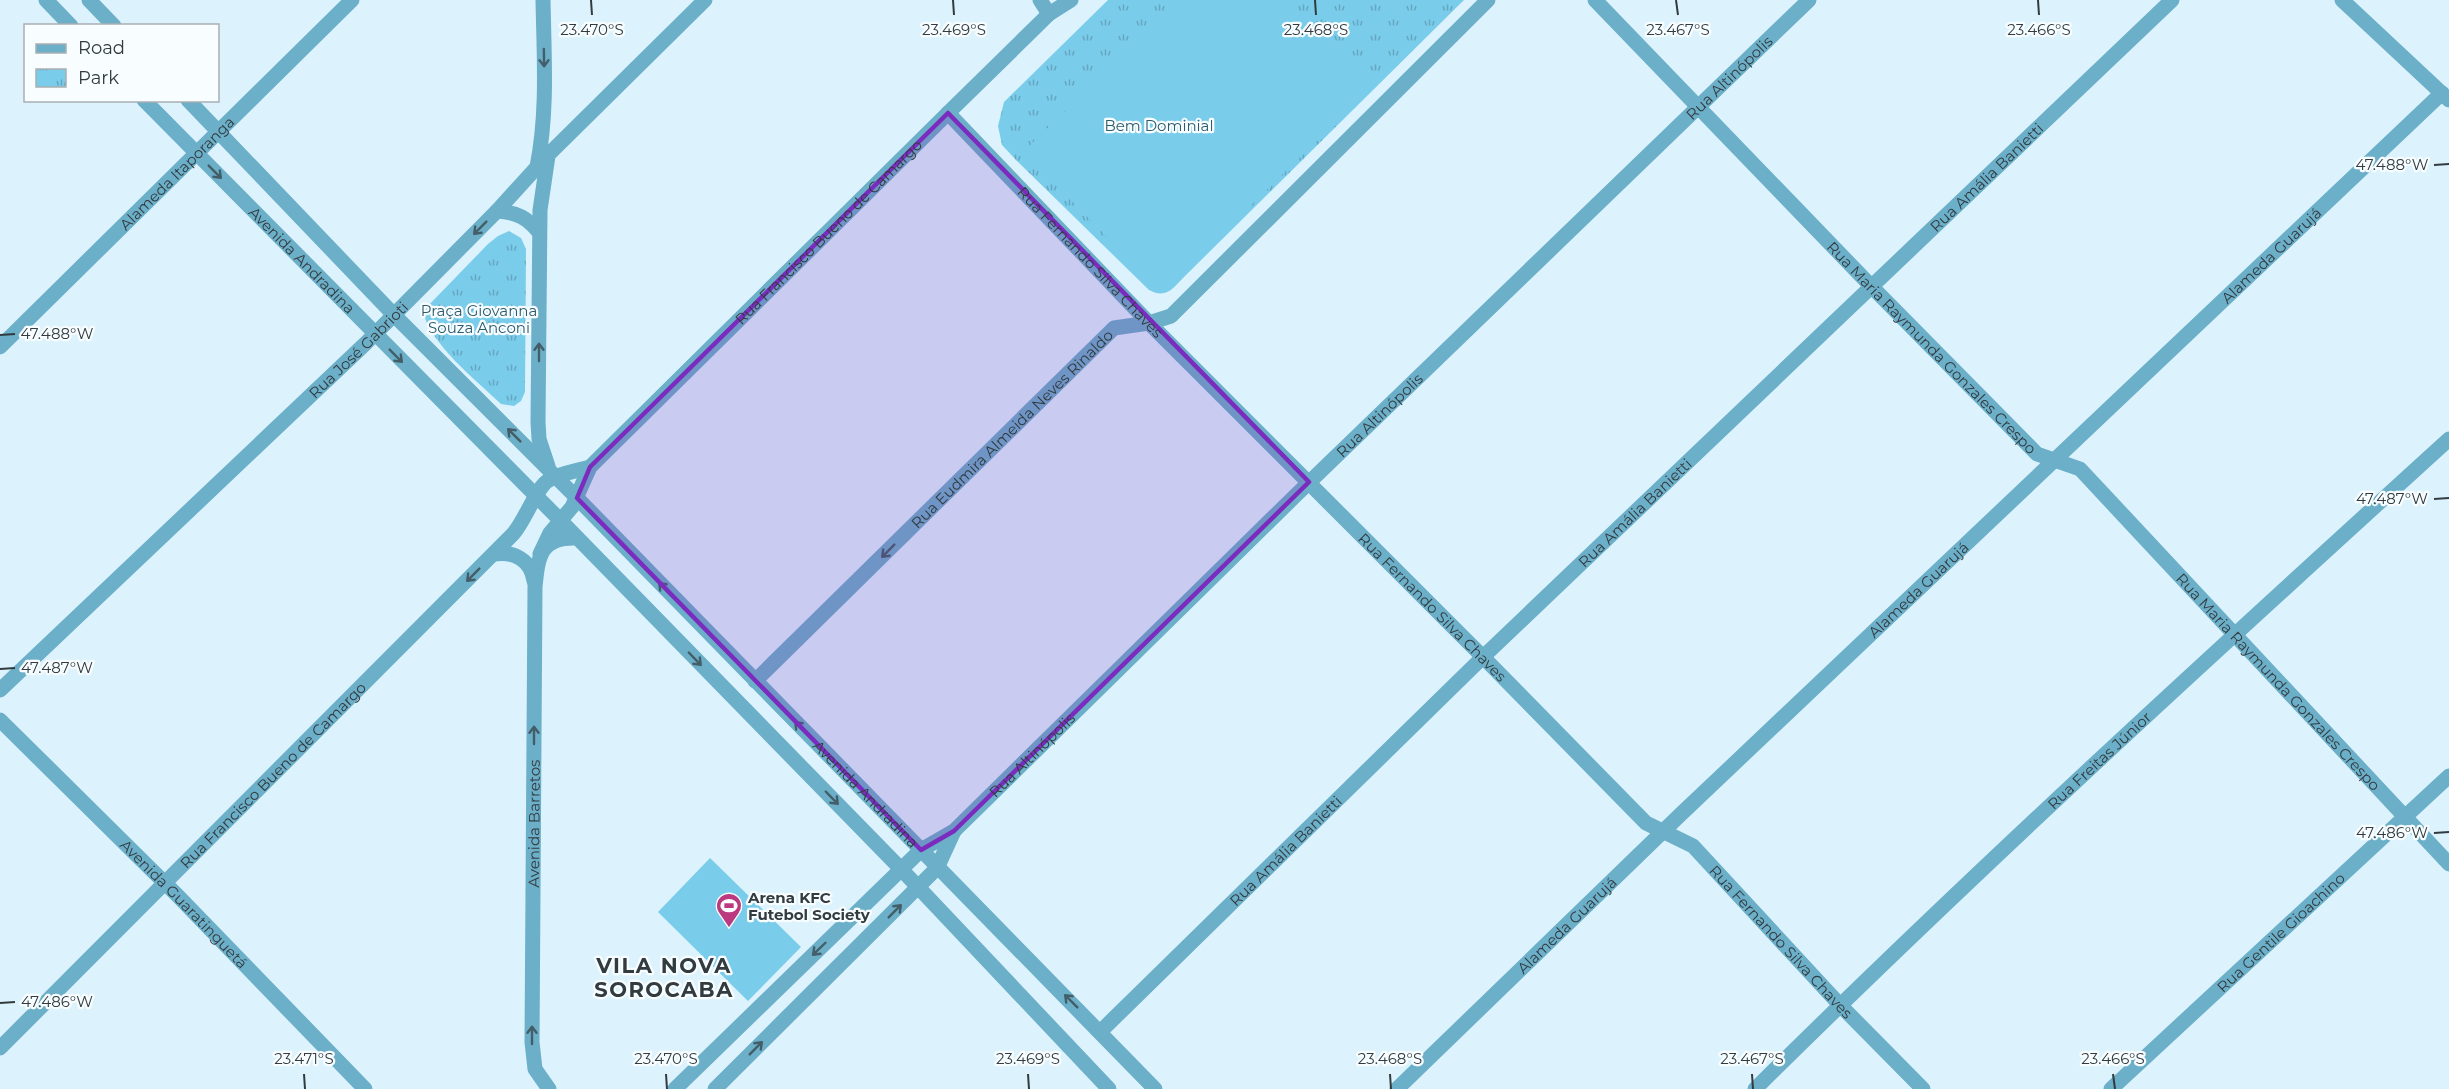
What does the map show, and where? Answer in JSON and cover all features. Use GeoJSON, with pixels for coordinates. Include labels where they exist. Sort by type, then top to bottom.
{"type":"FeatureCollection","features":[{"type":"Feature","properties":{"kind":"street"},"geometry":{"type":"LineString","coordinates":[[46,0],[69,24]]}},
{"type":"Feature","properties":{"kind":"street"},"geometry":{"type":"LineString","coordinates":[[89,0],[112,24]]}},
{"type":"Feature","properties":{"kind":"street","name":"Alameda Itaporanga"},"geometry":{"type":"LineString","coordinates":[[0,347],[352,0]]}},
{"type":"Feature","properties":{"kind":"street"},"geometry":{"type":"LineString","coordinates":[[537,167],[544,106],[543,0]]}},
{"type":"Feature","properties":{"kind":"street","name":"Rua José Gabrioti"},"geometry":{"type":"LineString","coordinates":[[0,690],[375,335],[497,210],[548,154],[705,0]]}},
{"type":"Feature","properties":{"kind":"street"},"geometry":{"type":"LineString","coordinates":[[1040,0],[1049,14]]}},
{"type":"Feature","properties":{"kind":"street","name":"Rua Francisco Bueno de Camargo"},"geometry":{"type":"LineString","coordinates":[[577,498],[590,467],[1049,14],[1071,0]]}},
{"type":"Feature","properties":{"kind":"street","name":"Rua Eudmira Almeida Neves Rinaldo"},"geometry":{"type":"LineString","coordinates":[[755,681],[1114,328],[1149,323],[1171,316],[1488,0]]}},
{"type":"Feature","properties":{"kind":"street","name":"Rua Maria Raymunda Gonzales Crespo"},"geometry":{"type":"LineString","coordinates":[[1595,0],[2037,454],[2080,469],[2449,864]]}},
{"type":"Feature","properties":{"kind":"street","name":"Rua Altinópolis"},"geometry":{"type":"LineString","coordinates":[[675,1089],[921,850],[954,831],[1309,482],[1809,0]]}},
{"type":"Feature","properties":{"kind":"street","name":"Rua Amália Banietti"},"geometry":{"type":"LineString","coordinates":[[1101,1031],[1483,657],[2172,0]]}},
{"type":"Feature","properties":{"kind":"street"},"geometry":{"type":"LineString","coordinates":[[2342,0],[2446,96]]}},
{"type":"Feature","properties":{"kind":"street","name":"Alameda Guarujá"},"geometry":{"type":"LineString","coordinates":[[1397,1089],[1664,831],[2446,96]]}},
{"type":"Feature","properties":{"kind":"street","name":"Avenida Andradina"},"geometry":{"type":"LineString","coordinates":[[146,102],[560,520],[901,869],[1109,1089]]}},
{"type":"Feature","properties":{"kind":"street","name":"Avenida Andradina"},"geometry":{"type":"LineString","coordinates":[[190,102],[394,315],[577,498],[937,868],[1101,1031],[1155,1089]]}},
{"type":"Feature","properties":{"kind":"street","name":"Rua Fernando Silva Chaves"},"geometry":{"type":"LineString","coordinates":[[948,113],[1149,323],[1646,823],[1693,846],[1840,1005],[1923,1089]]}},
{"type":"Feature","properties":{"kind":"street"},"geometry":{"type":"LineString","coordinates":[[536,497],[540,488],[553,474],[543,453],[538,422],[539,232],[542,185],[548,154]]}},
{"type":"Feature","properties":{"kind":"street"},"geometry":{"type":"LineString","coordinates":[[497,210],[518,214],[528,220],[539,232]]}},
{"type":"Feature","properties":{"kind":"street","name":"Rua Freitas Júnior"},"geometry":{"type":"LineString","coordinates":[[1755,1089],[1840,1005],[2233,635],[2449,440]]}},
{"type":"Feature","properties":{"kind":"street","name":"Rua Francisco Bueno de Camargo"},"geometry":{"type":"LineString","coordinates":[[553,474],[590,467]]}},
{"type":"Feature","properties":{"kind":"street","name":"Rua Francisco Bueno de Camargo"},"geometry":{"type":"LineString","coordinates":[[0,1048],[494,554],[521,525],[536,497]]}},
{"type":"Feature","properties":{"kind":"street"},"geometry":{"type":"LineString","coordinates":[[560,520],[577,498]]}},
{"type":"Feature","properties":{"kind":"street","name":"Avenida Barretos"},"geometry":{"type":"LineString","coordinates":[[549,1089],[535,1069],[532,1042],[535,587],[544,542],[560,520]]}},
{"type":"Feature","properties":{"kind":"street"},"geometry":{"type":"LineString","coordinates":[[540,554],[557,540],[576,538]]}},
{"type":"Feature","properties":{"kind":"street"},"geometry":{"type":"LineString","coordinates":[[494,554],[515,555],[527,563],[533,573],[535,587]]}},
{"type":"Feature","properties":{"kind":"street","name":"Avenida Guaratinguetá"},"geometry":{"type":"LineString","coordinates":[[0,720],[165,883],[365,1089]]}},
{"type":"Feature","properties":{"kind":"street","name":"Rua Gentile Gioachino"},"geometry":{"type":"LineString","coordinates":[[2111,1089],[2449,776]]}},
{"type":"Feature","properties":{"kind":"street","name":"Rua Altinópolis"},"geometry":{"type":"LineString","coordinates":[[715,1089],[937,868],[954,831]]}},
{"type":"Feature","properties":{"kind":"highlighted area"},"geometry":{"type":"Polygon","coordinates":[[[948,113],[1309,482],[954,831],[921,850],[577,498],[590,467],[948,113]]]}},
{"type":"Feature","properties":{"kind":"green space","name":"Bem Dominial"},"geometry":{"type":"Polygon","coordinates":[[[1108,0],[1464,0],[1170,291],[1161,294],[1149,290],[1016,160],[1002,145],[998,126],[1004,102],[1108,0]]]}},
{"type":"Feature","properties":{"kind":"green space","name":"Bem Dominial"},"geometry":{"type":"Polygon","coordinates":[[[1180,0],[1286,0],[1371,88],[1161,293],[1024,151],[1180,0]]]}},
{"type":"Feature","properties":{"kind":"green space","name":"Praça Giovanna Souza Anconi"},"geometry":{"type":"Polygon","coordinates":[[[509,231],[521,238],[526,249],[525,392],[521,401],[514,406],[501,404],[455,361],[434,336],[423,311],[488,244],[509,231]]]}},
{"type":"Feature","properties":{"kind":"green space","name":"Arena KFC Futebol Society"},"geometry":{"type":"Polygon","coordinates":[[[710,858],[801,947],[748,1001],[658,912],[710,858]]]}},
{"type":"Feature","properties":{"kind":"place","name":"Arena KFC Futebol Society"},"geometry":{"type":"Point","coordinates":[729,929]}},
{"type":"Feature","properties":{"kind":"district","name":"VILA NOVA SOROCABA"},"geometry":{"type":"Point","coordinates":[664,977]}}]}
